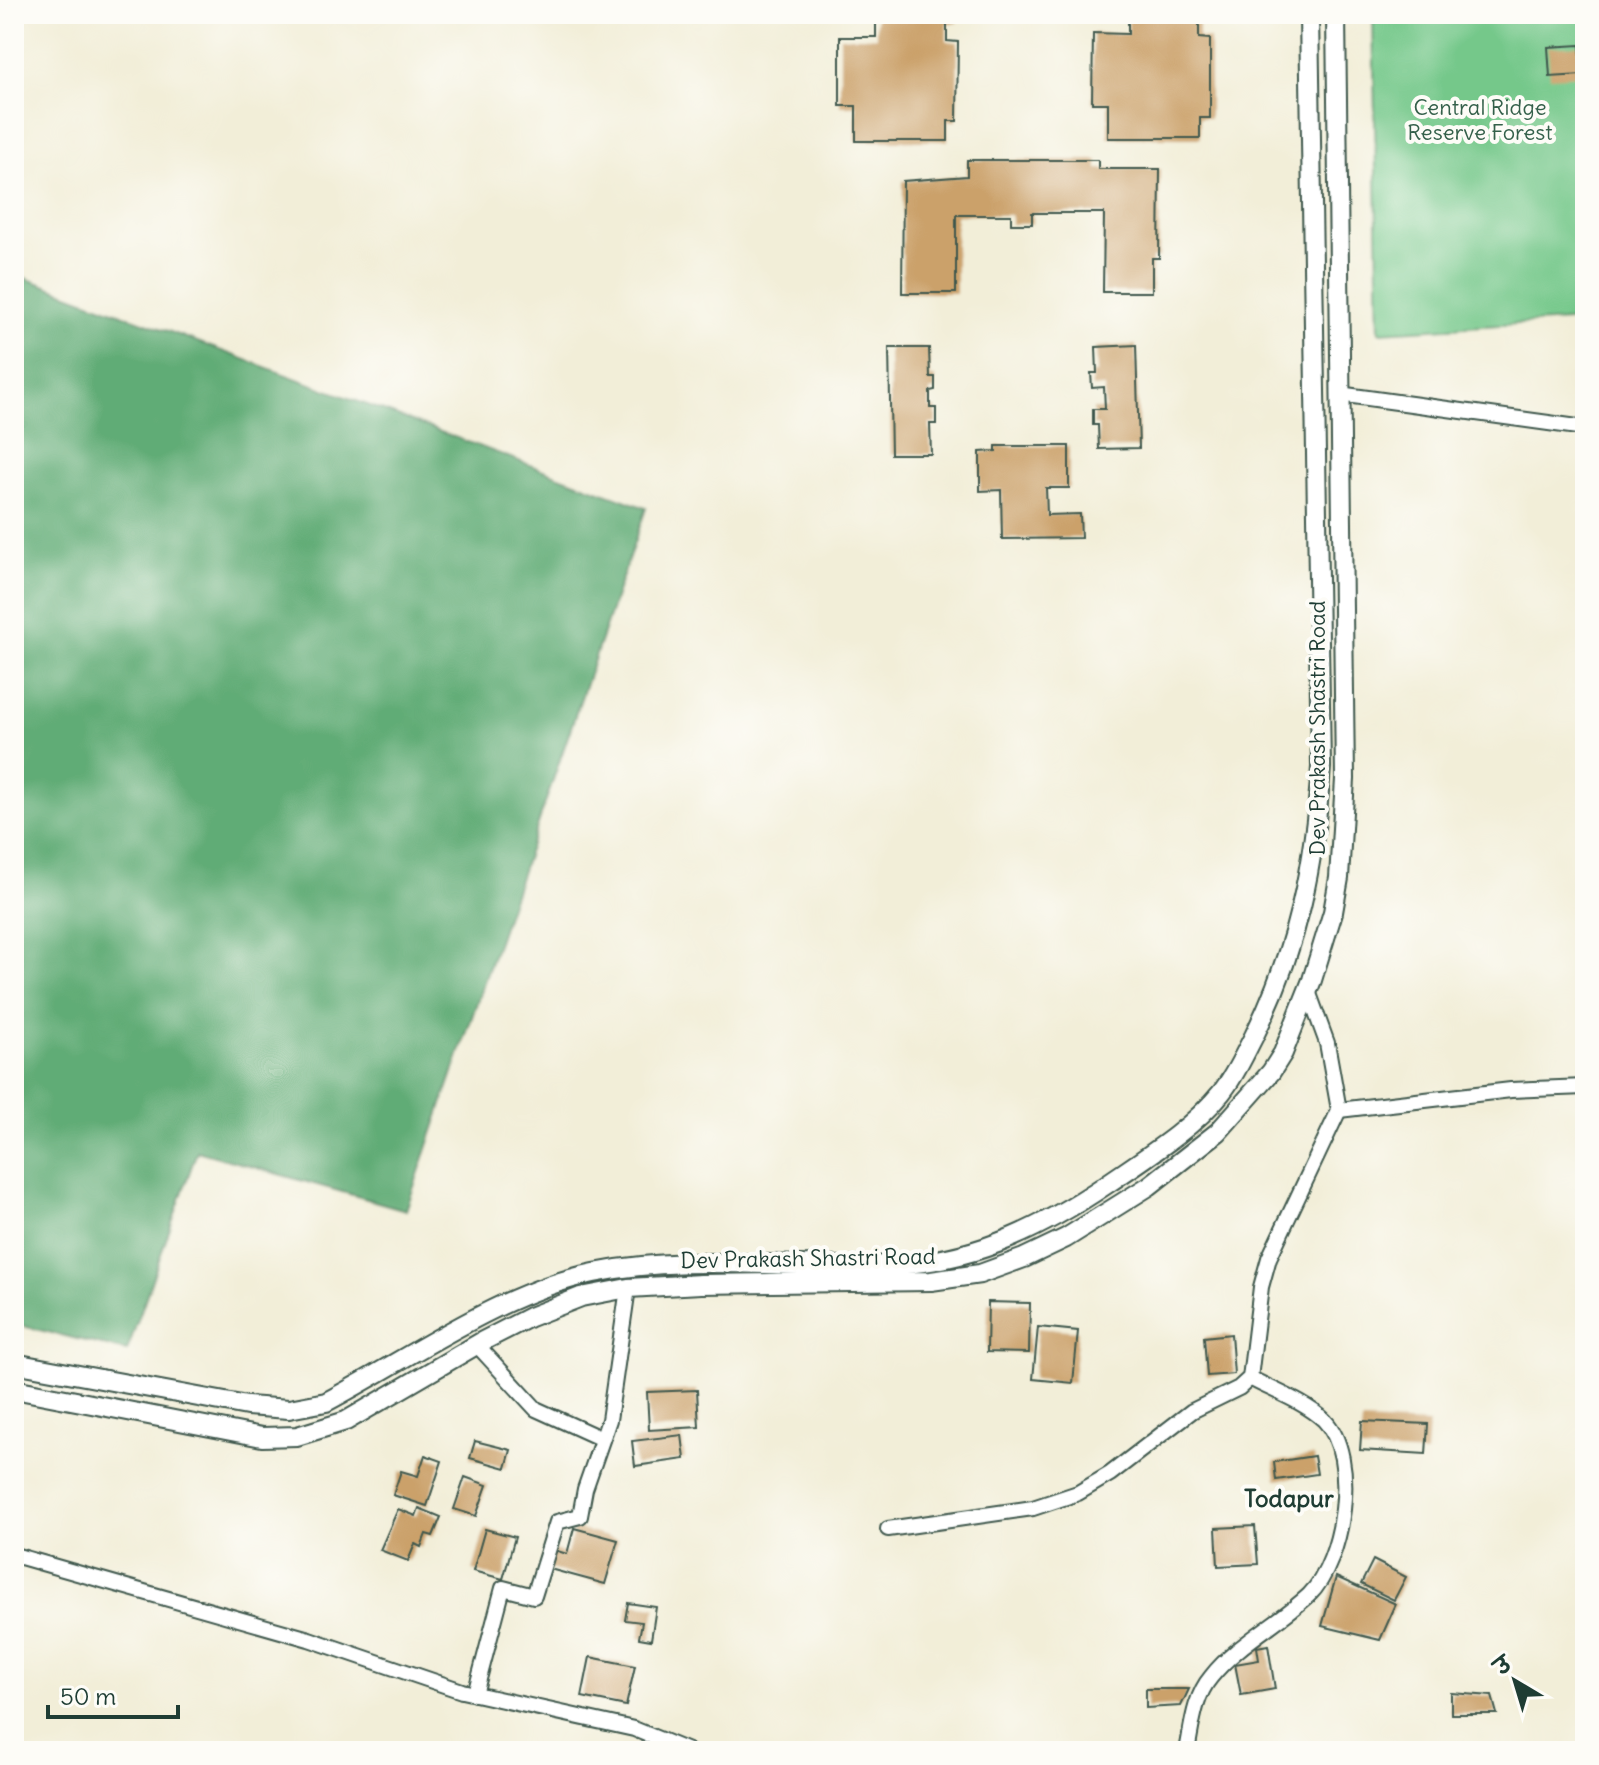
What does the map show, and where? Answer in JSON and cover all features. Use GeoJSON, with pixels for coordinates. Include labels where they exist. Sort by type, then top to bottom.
{"type":"FeatureCollection","features":[{"type":"Feature","properties":{"kind":"street","name":"Dev Prakash Shastri Road"},"geometry":{"type":"LineString","coordinates":[[14,1363],[247,1406],[289,1409],[326,1402],[511,1301],[552,1284],[593,1273],[677,1264],[907,1264],[978,1251],[1040,1225],[1092,1194],[1162,1144],[1220,1095],[1234,1075],[1284,967],[1306,895],[1321,767],[1309,14]]}},
{"type":"Feature","properties":{"kind":"street","name":"Dev Prakash Shastri Road"},"geometry":{"type":"LineString","coordinates":[[14,1389],[251,1435],[297,1436],[346,1421],[530,1317],[581,1297],[628,1288],[931,1281],[980,1274],[1024,1258],[1109,1212],[1218,1132],[1271,1072],[1283,1053],[1310,985],[1333,912],[1345,809],[1336,14]]}},
{"type":"Feature","properties":{"kind":"street"},"geometry":{"type":"LineString","coordinates":[[1339,394],[1585,428]]}},
{"type":"Feature","properties":{"kind":"street"},"geometry":{"type":"LineString","coordinates":[[888,1529],[1033,1508],[1078,1493],[1122,1465],[1192,1411],[1239,1388],[1250,1378],[1261,1287],[1269,1258],[1339,1110],[1327,1043],[1310,985],[1284,967]]}},
{"type":"Feature","properties":{"kind":"street"},"geometry":{"type":"LineString","coordinates":[[1339,1110],[1511,1090],[1585,1087]]}},
{"type":"Feature","properties":{"kind":"street"},"geometry":{"type":"LineString","coordinates":[[475,1694],[503,1588],[534,1596],[557,1522],[580,1516],[585,1489],[609,1420],[628,1288]]}},
{"type":"Feature","properties":{"kind":"street"},"geometry":{"type":"LineString","coordinates":[[477,1345],[536,1409],[602,1439]]}},
{"type":"Feature","properties":{"kind":"street"},"geometry":{"type":"LineString","coordinates":[[1187,1751],[1195,1710],[1212,1675],[1311,1593],[1331,1560],[1339,1536],[1343,1508],[1342,1468],[1335,1434],[1322,1418],[1250,1378]]}},
{"type":"Feature","properties":{"kind":"street"},"geometry":{"type":"LineString","coordinates":[[14,1555],[309,1639],[475,1694],[662,1737],[688,1751]]}},
{"type":"Feature","properties":{"kind":"green space","name":"Central Ridge Reserve Forest"},"geometry":{"type":"Polygon","coordinates":[[[1373,14],[1585,14],[1585,320],[1379,332],[1373,14]]]}},
{"type":"Feature","properties":{"kind":"green space"},"geometry":{"type":"Polygon","coordinates":[[[14,274],[646,508],[406,1210],[197,1151],[127,1351],[14,1324],[14,274]]]}},
{"type":"Feature","properties":{"kind":"building"},"geometry":{"type":"Polygon","coordinates":[[[876,14],[958,14],[958,23],[947,23],[947,41],[958,42],[957,121],[948,121],[948,141],[856,141],[856,106],[840,106],[840,37],[876,37],[876,14]]]}},
{"type":"Feature","properties":{"kind":"building"},"geometry":{"type":"Polygon","coordinates":[[[1128,14],[1210,14],[1210,20],[1199,20],[1199,38],[1210,39],[1210,118],[1200,118],[1200,138],[1108,138],[1108,103],[1092,103],[1093,33],[1128,34],[1128,14]]]}},
{"type":"Feature","properties":{"kind":"building"},"geometry":{"type":"Polygon","coordinates":[[[1580,45],[1582,75],[1550,77],[1548,47],[1580,45]]]}},
{"type":"Feature","properties":{"kind":"building"},"geometry":{"type":"Polygon","coordinates":[[[967,160],[1098,160],[1098,169],[1160,169],[1159,258],[1152,258],[1152,292],[1103,292],[1104,213],[1032,213],[1032,224],[1011,224],[1011,215],[956,215],[956,293],[902,293],[903,181],[967,176],[967,160]]]}},
{"type":"Feature","properties":{"kind":"building"},"geometry":{"type":"Polygon","coordinates":[[[1136,345],[1139,448],[1099,449],[1098,425],[1093,425],[1093,409],[1105,409],[1104,387],[1092,388],[1091,373],[1097,373],[1096,347],[1136,345]]]}},
{"type":"Feature","properties":{"kind":"building"},"geometry":{"type":"Polygon","coordinates":[[[889,348],[929,348],[930,377],[935,377],[935,390],[930,391],[930,408],[936,408],[936,424],[930,424],[931,454],[891,454],[889,348]]]}},
{"type":"Feature","properties":{"kind":"building"},"geometry":{"type":"Polygon","coordinates":[[[996,446],[1069,446],[1069,488],[1046,488],[1047,515],[1080,514],[1081,538],[1002,539],[1001,490],[980,491],[980,452],[996,451],[996,446]]]}},
{"type":"Feature","properties":{"kind":"building"},"geometry":{"type":"Polygon","coordinates":[[[988,1302],[1030,1303],[1029,1353],[987,1352],[988,1302]]]}},
{"type":"Feature","properties":{"kind":"building"},"geometry":{"type":"Polygon","coordinates":[[[1038,1327],[1078,1331],[1073,1383],[1033,1379],[1038,1327]]]}},
{"type":"Feature","properties":{"kind":"building"},"geometry":{"type":"Polygon","coordinates":[[[1231,1334],[1234,1374],[1207,1376],[1204,1337],[1231,1334]]]}},
{"type":"Feature","properties":{"kind":"building"},"geometry":{"type":"Polygon","coordinates":[[[697,1390],[699,1427],[649,1430],[647,1392],[697,1390]]]}},
{"type":"Feature","properties":{"kind":"building"},"geometry":{"type":"Polygon","coordinates":[[[1362,1421],[1428,1424],[1426,1454],[1360,1450],[1362,1421]]]}},
{"type":"Feature","properties":{"kind":"building"},"geometry":{"type":"Polygon","coordinates":[[[682,1435],[685,1459],[635,1466],[632,1441],[682,1435]]]}},
{"type":"Feature","properties":{"kind":"building"},"geometry":{"type":"Polygon","coordinates":[[[475,1441],[511,1450],[506,1468],[470,1458],[475,1441]]]}},
{"type":"Feature","properties":{"kind":"building"},"geometry":{"type":"Polygon","coordinates":[[[425,1455],[442,1461],[427,1506],[393,1495],[401,1471],[418,1476],[425,1455]]]}},
{"type":"Feature","properties":{"kind":"building"},"geometry":{"type":"Polygon","coordinates":[[[1314,1456],[1317,1474],[1276,1480],[1274,1462],[1314,1456]]]}},
{"type":"Feature","properties":{"kind":"building"},"geometry":{"type":"Polygon","coordinates":[[[465,1477],[487,1485],[476,1516],[454,1509],[465,1477]]]}},
{"type":"Feature","properties":{"kind":"building"},"geometry":{"type":"Polygon","coordinates":[[[419,1508],[441,1517],[433,1536],[426,1534],[421,1547],[415,1544],[408,1561],[380,1550],[398,1509],[416,1516],[419,1508]]]}},
{"type":"Feature","properties":{"kind":"building"},"geometry":{"type":"Polygon","coordinates":[[[1255,1526],[1258,1564],[1218,1566],[1216,1528],[1255,1526]]]}},
{"type":"Feature","properties":{"kind":"building"},"geometry":{"type":"Polygon","coordinates":[[[574,1528],[618,1540],[605,1584],[546,1568],[551,1549],[567,1554],[574,1528]]]}},
{"type":"Feature","properties":{"kind":"building"},"geometry":{"type":"Polygon","coordinates":[[[485,1529],[515,1537],[503,1579],[473,1571],[485,1529]]]}},
{"type":"Feature","properties":{"kind":"building"},"geometry":{"type":"Polygon","coordinates":[[[1373,1560],[1406,1577],[1394,1600],[1361,1584],[1373,1560]]]}},
{"type":"Feature","properties":{"kind":"building"},"geometry":{"type":"Polygon","coordinates":[[[1336,1577],[1396,1604],[1380,1640],[1322,1626],[1336,1577]]]}},
{"type":"Feature","properties":{"kind":"building"},"geometry":{"type":"Polygon","coordinates":[[[628,1603],[656,1607],[651,1640],[639,1638],[642,1622],[625,1620],[628,1603]]]}},
{"type":"Feature","properties":{"kind":"building"},"geometry":{"type":"Polygon","coordinates":[[[1268,1645],[1275,1689],[1241,1695],[1235,1664],[1259,1660],[1257,1647],[1268,1645]]]}},
{"type":"Feature","properties":{"kind":"building"},"geometry":{"type":"Polygon","coordinates":[[[590,1657],[635,1666],[626,1706],[582,1697],[590,1657]]]}},
{"type":"Feature","properties":{"kind":"building"},"geometry":{"type":"Polygon","coordinates":[[[1146,1689],[1189,1689],[1181,1706],[1146,1708],[1146,1689]]]}},
{"type":"Feature","properties":{"kind":"building"},"geometry":{"type":"Polygon","coordinates":[[[1451,1693],[1492,1696],[1497,1714],[1451,1714],[1451,1693]]]}},
{"type":"Feature","properties":{"kind":"district","name":"Todapur"},"geometry":{"type":"Point","coordinates":[1289,1498]}}]}
